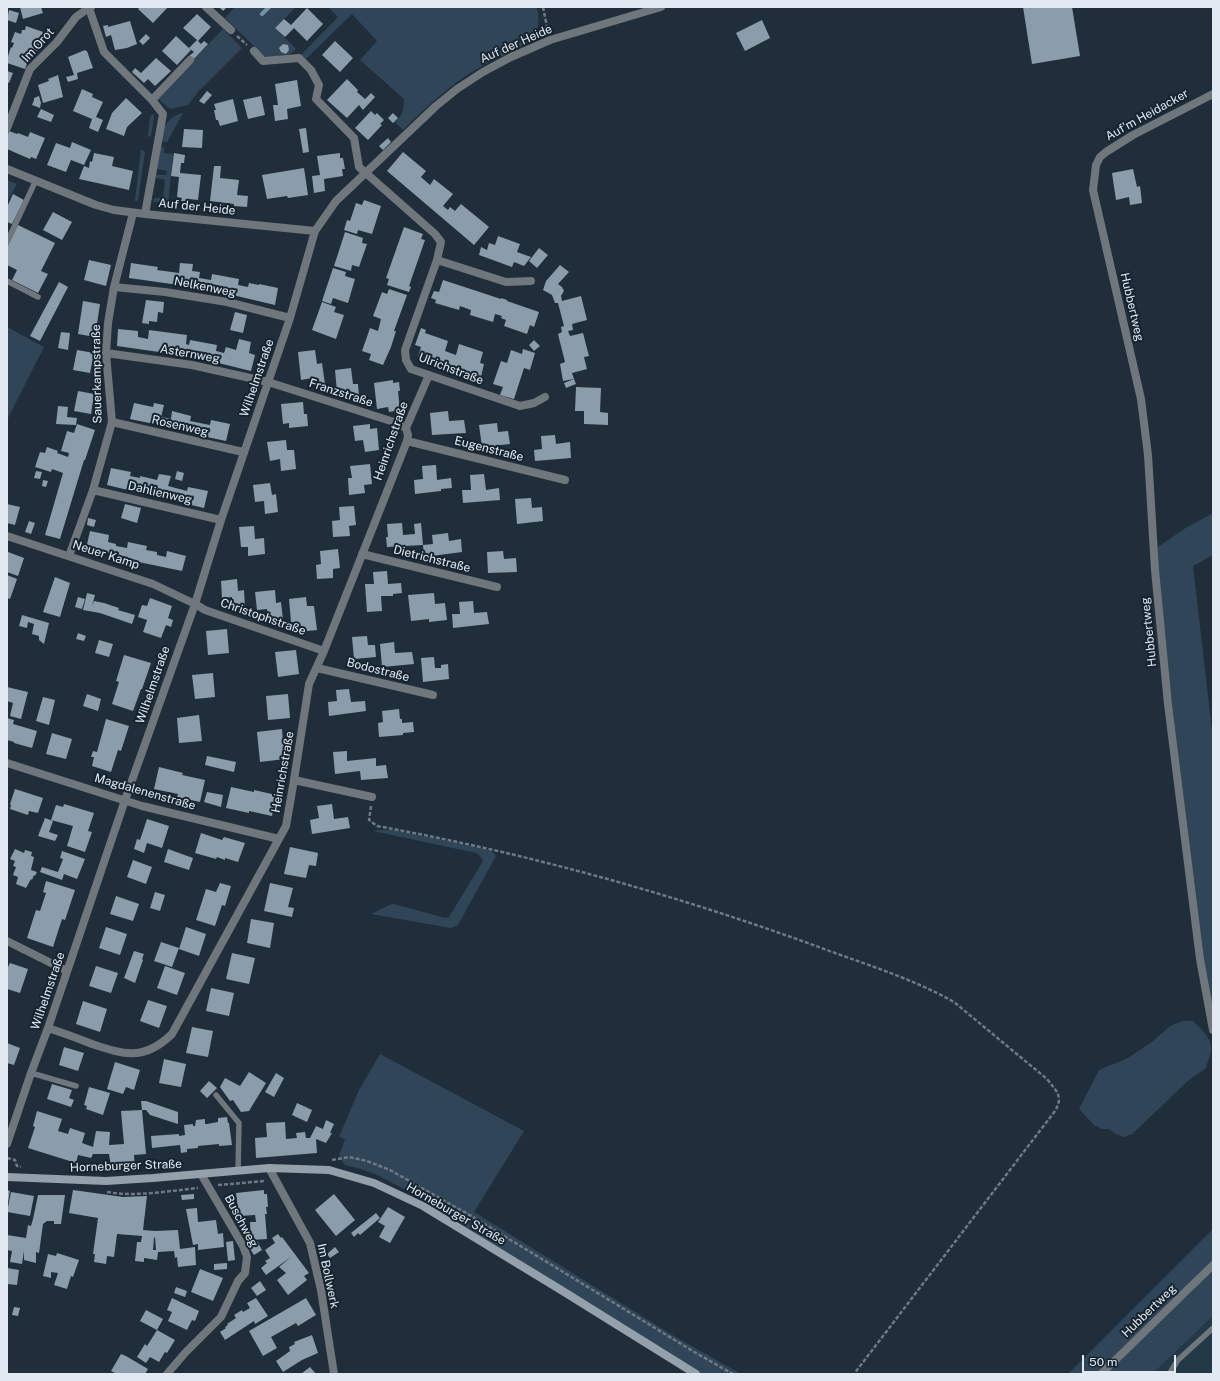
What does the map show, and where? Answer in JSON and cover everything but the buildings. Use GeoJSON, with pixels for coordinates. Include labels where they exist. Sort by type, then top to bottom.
{"type":"FeatureCollection","features":[{"type":"Feature","properties":{"kind":"street","name":"Im Orot"},"geometry":{"type":"LineString","coordinates":[[7,128],[30,69],[57,42],[76,17],[90,7],[104,52],[152,100],[163,114],[145,214]]}},
{"type":"Feature","properties":{"kind":"street"},"geometry":{"type":"LineString","coordinates":[[206,7],[231,30]]}},
{"type":"Feature","properties":{"kind":"street","name":"Auf der Heide"},"geometry":{"type":"LineString","coordinates":[[7,169],[96,205],[133,213],[315,231],[336,201],[436,106],[457,89],[483,72],[511,57],[550,40],[661,7]]}},
{"type":"Feature","properties":{"kind":"street"},"geometry":{"type":"LineString","coordinates":[[254,51],[263,61],[299,58],[311,70],[319,85],[316,99],[354,138],[359,167],[366,174]]}},
{"type":"Feature","properties":{"kind":"street"},"geometry":{"type":"LineString","coordinates":[[152,100],[190,60]]}},
{"type":"Feature","properties":{"kind":"street","name":"Auf'm Heidacker"},"geometry":{"type":"LineString","coordinates":[[1103,234],[1093,190],[1095,171],[1100,157],[1133,135],[1213,94]]}},
{"type":"Feature","properties":{"kind":"street","name":"Ulrichstraße"},"geometry":{"type":"LineString","coordinates":[[366,174],[435,234],[441,242],[437,260],[405,350],[406,360],[411,369],[520,406],[534,403],[545,397]]}},
{"type":"Feature","properties":{"kind":"street","name":"Sauerkampstraße"},"geometry":{"type":"LineString","coordinates":[[69,556],[93,490],[112,422],[106,353],[108,323],[114,287],[133,213]]}},
{"type":"Feature","properties":{"kind":"street","name":"Wilhelmstraße"},"geometry":{"type":"LineString","coordinates":[[7,1144],[125,800],[195,604],[243,452],[290,318],[315,231]]}},
{"type":"Feature","properties":{"kind":"street","name":"Hubbertweg"},"geometry":{"type":"LineString","coordinates":[[1103,234],[1141,399],[1148,455],[1155,570],[1168,704],[1200,959],[1213,1030]]}},
{"type":"Feature","properties":{"kind":"street"},"geometry":{"type":"LineString","coordinates":[[437,260],[506,282],[530,281]]}},
{"type":"Feature","properties":{"kind":"street","name":"Nelkenweg"},"geometry":{"type":"LineString","coordinates":[[114,287],[166,292],[219,301],[290,318]]}},
{"type":"Feature","properties":{"kind":"street","name":"Asternweg"},"geometry":{"type":"LineString","coordinates":[[106,353],[192,365],[268,382]]}},
{"type":"Feature","properties":{"kind":"street","name":"Heinrichstraße"},"geometry":{"type":"LineString","coordinates":[[48,1028],[117,1053],[134,1054],[150,1050],[163,1043],[172,1034],[286,826],[309,684],[324,651],[407,441],[408,435],[406,428],[429,375]]}},
{"type":"Feature","properties":{"kind":"street","name":"Franzstraße"},"geometry":{"type":"LineString","coordinates":[[268,382],[394,422],[406,428]]}},
{"type":"Feature","properties":{"kind":"street","name":"Rosenweg"},"geometry":{"type":"LineString","coordinates":[[112,422],[243,452]]}},
{"type":"Feature","properties":{"kind":"street","name":"Eugenstraße"},"geometry":{"type":"LineString","coordinates":[[407,441],[565,480]]}},
{"type":"Feature","properties":{"kind":"street","name":"Dahlienweg"},"geometry":{"type":"LineString","coordinates":[[93,490],[221,520]]}},
{"type":"Feature","properties":{"kind":"street","name":"Neuer Kamp"},"geometry":{"type":"LineString","coordinates":[[7,536],[153,584],[195,604]]}},
{"type":"Feature","properties":{"kind":"street","name":"Dietrichstraße"},"geometry":{"type":"LineString","coordinates":[[362,554],[497,587]]}},
{"type":"Feature","properties":{"kind":"street","name":"Christophstraße"},"geometry":{"type":"LineString","coordinates":[[195,604],[205,610],[324,651]]}},
{"type":"Feature","properties":{"kind":"street","name":"Bodostraße"},"geometry":{"type":"LineString","coordinates":[[317,668],[433,695]]}},
{"type":"Feature","properties":{"kind":"street","name":"Magdalenenstraße"},"geometry":{"type":"LineString","coordinates":[[7,764],[142,806],[279,839]]}},
{"type":"Feature","properties":{"kind":"street"},"geometry":{"type":"LineString","coordinates":[[294,780],[372,797]]}},
{"type":"Feature","properties":{"kind":"street"},"geometry":{"type":"LineString","coordinates":[[8,943],[67,971]]}},
{"type":"Feature","properties":{"kind":"street","name":"Horneburger Straße"},"geometry":{"type":"LineString","coordinates":[[7,1177],[106,1181],[269,1168],[329,1170],[374,1183],[423,1206],[696,1374]]}},
{"type":"Feature","properties":{"kind":"street","name":"Im Bollwerk"},"geometry":{"type":"LineString","coordinates":[[269,1168],[310,1243],[321,1290],[334,1374]]}},
{"type":"Feature","properties":{"kind":"street","name":"Buschweg"},"geometry":{"type":"LineString","coordinates":[[167,1374],[184,1353],[221,1317],[238,1282],[245,1274],[246,1269],[247,1257],[243,1246],[201,1174]]}},
{"type":"Feature","properties":{"kind":"street","name":"Hubbertweg"},"geometry":{"type":"LineString","coordinates":[[1101,1374],[1213,1265]]}},
{"type":"Feature","properties":{"kind":"lane"},"geometry":{"type":"LineString","coordinates":[[7,242],[36,180]]}},
{"type":"Feature","properties":{"kind":"lane"},"geometry":{"type":"LineString","coordinates":[[7,281],[38,297]]}},
{"type":"Feature","properties":{"kind":"lane"},"geometry":{"type":"LineString","coordinates":[[31,1073],[76,1086]]}},
{"type":"Feature","properties":{"kind":"lane"},"geometry":{"type":"LineString","coordinates":[[216,1095],[239,1122],[238,1171]]}},
{"type":"Feature","properties":{"kind":"lane"},"geometry":{"type":"LineString","coordinates":[[1168,1374],[1178,1360],[1213,1328]]}},
{"type":"Feature","properties":{"kind":"path"},"geometry":{"type":"LineString","coordinates":[[543,7],[550,40]]}},
{"type":"Feature","properties":{"kind":"path"},"geometry":{"type":"LineString","coordinates":[[231,30],[254,51]]}},
{"type":"Feature","properties":{"kind":"path"},"geometry":{"type":"LineString","coordinates":[[372,797],[369,820],[376,826],[542,860],[647,889],[771,930],[940,993],[954,1002],[1006,1043],[1047,1079],[1058,1093],[1060,1104],[854,1374]]}},
{"type":"Feature","properties":{"kind":"path"},"geometry":{"type":"LineString","coordinates":[[334,1160],[349,1157],[367,1161],[390,1170],[473,1216],[696,1353],[733,1374]]}},
{"type":"Feature","properties":{"kind":"path"},"geometry":{"type":"LineString","coordinates":[[7,1158],[15,1160],[17,1166],[24,1168]]}},
{"type":"Feature","properties":{"kind":"path"},"geometry":{"type":"LineString","coordinates":[[105,1191],[116,1194],[145,1193],[275,1180]]}},
{"type":"Feature","properties":{"kind":"shaded area"},"geometry":{"type":"Polygon","coordinates":[[[235,7],[296,7],[275,28],[296,49],[290,54],[270,57],[264,56],[225,18],[235,7]]]}},
{"type":"Feature","properties":{"kind":"shaded area"},"geometry":{"type":"Polygon","coordinates":[[[328,7],[537,7],[538,24],[535,36],[532,40],[480,67],[459,80],[430,104],[403,130],[395,122],[400,117],[402,112],[404,99],[360,60],[377,41],[352,14],[306,59],[301,55],[338,17],[328,7]]]}},
{"type":"Feature","properties":{"kind":"shaded area"},"geometry":{"type":"Polygon","coordinates":[[[223,29],[242,48],[198,92],[188,105],[170,109],[157,98],[223,29]]]}},
{"type":"Feature","properties":{"kind":"shaded area"},"geometry":{"type":"Polygon","coordinates":[[[183,113],[167,142],[161,141],[163,131],[167,123],[173,117],[183,113]]]}},
{"type":"Feature","properties":{"kind":"shaded area"},"geometry":{"type":"Polygon","coordinates":[[[153,114],[154,117],[151,136],[149,137],[150,116],[153,114]]]}},
{"type":"Feature","properties":{"kind":"shaded area"},"geometry":{"type":"Polygon","coordinates":[[[160,147],[165,148],[163,153],[173,154],[168,205],[163,204],[163,202],[154,202],[153,200],[155,198],[163,198],[165,180],[156,178],[156,175],[166,175],[167,171],[157,169],[160,147]]]}},
{"type":"Feature","properties":{"kind":"shaded area"},"geometry":{"type":"Polygon","coordinates":[[[141,149],[145,152],[138,201],[135,201],[141,149]]]}},
{"type":"Feature","properties":{"kind":"shaded area"},"geometry":{"type":"Polygon","coordinates":[[[7,180],[17,184],[7,202],[7,180]]]}},
{"type":"Feature","properties":{"kind":"shaded area"},"geometry":{"type":"Polygon","coordinates":[[[7,327],[44,347],[7,420],[7,327]]]}},
{"type":"Feature","properties":{"kind":"shaded area"},"geometry":{"type":"Polygon","coordinates":[[[1213,513],[1213,555],[1193,566],[1213,739],[1213,1014],[1204,959],[1172,703],[1158,570],[1158,547],[1184,529],[1213,513]]]}},
{"type":"Feature","properties":{"kind":"shaded area"},"geometry":{"type":"Polygon","coordinates":[[[394,830],[485,849],[495,854],[496,856],[458,925],[451,928],[371,914],[394,904],[445,918],[449,917],[483,861],[480,856],[476,853],[373,831],[394,830]]]}},
{"type":"Feature","properties":{"kind":"shaded area"},"geometry":{"type":"Polygon","coordinates":[[[1183,1021],[1193,1021],[1209,1039],[1211,1052],[1206,1068],[1189,1080],[1132,1134],[1124,1137],[1109,1129],[1102,1129],[1094,1125],[1079,1109],[1099,1070],[1128,1058],[1153,1041],[1170,1026],[1183,1021]]]}},
{"type":"Feature","properties":{"kind":"shaded area"},"geometry":{"type":"Polygon","coordinates":[[[380,1054],[524,1131],[474,1212],[674,1336],[741,1374],[697,1374],[561,1290],[429,1202],[377,1175],[345,1165],[339,1156],[345,1139],[339,1137],[359,1090],[380,1054]]]}},
{"type":"Feature","properties":{"kind":"shaded area"},"geometry":{"type":"Polygon","coordinates":[[[1213,1229],[1213,1316],[1152,1374],[1068,1374],[1213,1229]]]}},
{"type":"Feature","properties":{"kind":"shaded area"},"geometry":{"type":"Polygon","coordinates":[[[1213,1316],[1213,1374],[1152,1374],[1213,1316]]]}},
{"type":"Feature","properties":{"kind":"waterway"},"geometry":{"type":"LineString","coordinates":[[262,14],[269,7]]}}]}
